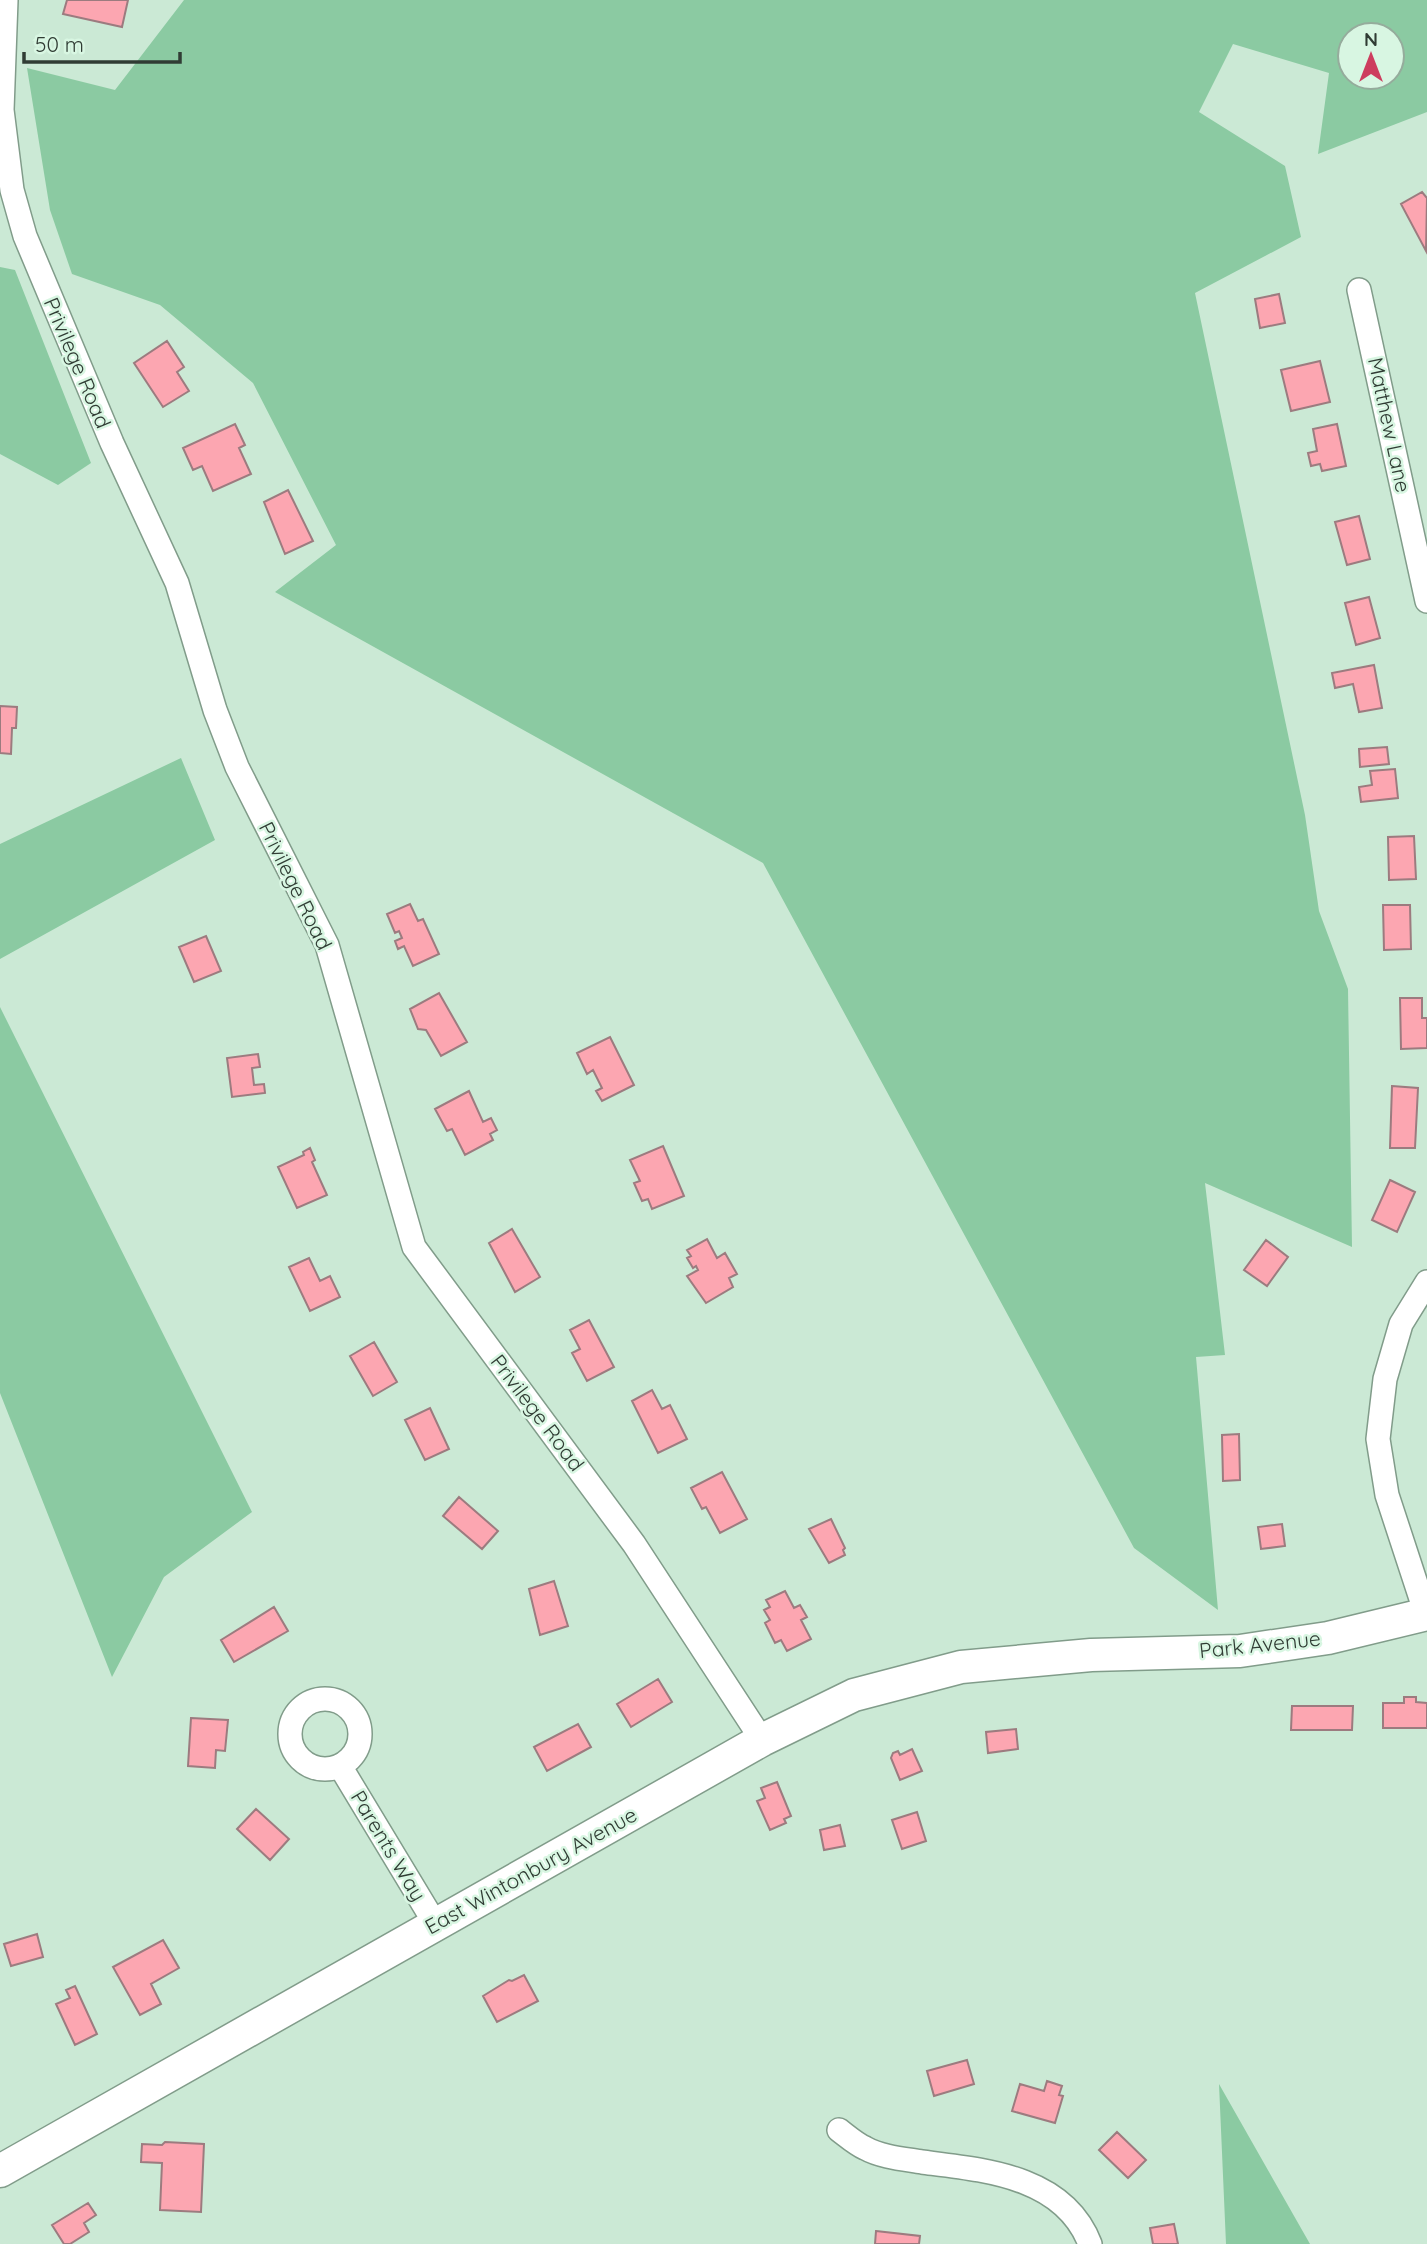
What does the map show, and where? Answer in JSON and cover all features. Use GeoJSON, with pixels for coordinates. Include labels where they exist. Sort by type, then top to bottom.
{"type":"FeatureCollection","features":[{"type":"Feature","properties":{"kind":"main road","name":"Park Avenue"},"geometry":{"type":"LineString","coordinates":[[1091,1655],[1240,1651],[1328,1638],[1427,1614]]}},
{"type":"Feature","properties":{"kind":"main road","name":"East Wintonbury Avenue"},"geometry":{"type":"LineString","coordinates":[[0,2171],[762,1740],[854,1695],[961,1667],[1091,1655]]}},
{"type":"Feature","properties":{"kind":"street","name":"Privilege Road"},"geometry":{"type":"LineString","coordinates":[[6,0],[2,110],[12,190],[25,236],[96,407],[177,583],[215,710],[237,767],[327,945],[414,1247],[634,1544],[762,1740]]}},
{"type":"Feature","properties":{"kind":"street","name":"Matthew Lane"},"geometry":{"type":"LineString","coordinates":[[1359,290],[1427,601]]}},
{"type":"Feature","properties":{"kind":"street"},"geometry":{"type":"LineString","coordinates":[[1427,1282],[1401,1324],[1385,1379],[1378,1439],[1387,1495],[1427,1614]]}},
{"type":"Feature","properties":{"kind":"street","name":"Parents Way"},"geometry":{"type":"LineString","coordinates":[[340,1766],[436,1925]]}},
{"type":"Feature","properties":{"kind":"street"},"geometry":{"type":"LineString","coordinates":[[839,2130],[866,2149],[906,2160],[993,2172],[1029,2183],[1061,2202],[1083,2226],[1090,2244]]}},
{"type":"Feature","properties":{"kind":"green space"},"geometry":{"type":"Polygon","coordinates":[[[184,0],[1427,0],[1427,112],[1318,154],[1329,73],[1233,44],[1199,112],[1285,166],[1301,237],[1195,293],[1305,815],[1319,911],[1348,989],[1352,1247],[1205,1183],[1225,1355],[1196,1357],[1218,1610],[1134,1548],[763,863],[275,592],[336,545],[253,383],[160,305],[72,274],[50,210],[27,68],[115,90],[184,0]]]}},
{"type":"Feature","properties":{"kind":"green space"},"geometry":{"type":"Polygon","coordinates":[[[0,267],[15,270],[91,463],[58,485],[0,454],[0,267]]]}},
{"type":"Feature","properties":{"kind":"green space"},"geometry":{"type":"Polygon","coordinates":[[[181,758],[215,840],[0,959],[0,844],[181,758]]]}},
{"type":"Feature","properties":{"kind":"green space"},"geometry":{"type":"Polygon","coordinates":[[[0,1007],[252,1512],[164,1577],[112,1677],[0,1393],[0,1007]]]}},
{"type":"Feature","properties":{"kind":"green space"},"geometry":{"type":"Polygon","coordinates":[[[1219,2084],[1310,2244],[1226,2244],[1219,2084]]]}},
{"type":"Feature","properties":{"kind":"building"},"geometry":{"type":"Polygon","coordinates":[[[67,0],[128,0],[122,27],[63,14],[67,0]]]}},
{"type":"Feature","properties":{"kind":"building"},"geometry":{"type":"Polygon","coordinates":[[[1422,192],[1427,198],[1426,251],[1401,204],[1422,192]]]}},
{"type":"Feature","properties":{"kind":"building"},"geometry":{"type":"Polygon","coordinates":[[[1279,294],[1285,323],[1260,328],[1255,299],[1279,294]]]}},
{"type":"Feature","properties":{"kind":"building"},"geometry":{"type":"Polygon","coordinates":[[[167,341],[184,367],[177,372],[189,391],[163,407],[134,363],[167,341]]]}},
{"type":"Feature","properties":{"kind":"building"},"geometry":{"type":"Polygon","coordinates":[[[1320,361],[1330,402],[1291,411],[1281,370],[1320,361]]]}},
{"type":"Feature","properties":{"kind":"building"},"geometry":{"type":"Polygon","coordinates":[[[235,424],[245,445],[239,448],[251,474],[213,491],[202,466],[193,470],[183,448],[235,424]]]}},
{"type":"Feature","properties":{"kind":"building"},"geometry":{"type":"Polygon","coordinates":[[[1337,424],[1346,466],[1322,471],[1320,464],[1311,466],[1308,453],[1317,451],[1313,429],[1337,424]]]}},
{"type":"Feature","properties":{"kind":"building"},"geometry":{"type":"Polygon","coordinates":[[[288,490],[313,541],[285,554],[264,502],[288,490]]]}},
{"type":"Feature","properties":{"kind":"building"},"geometry":{"type":"Polygon","coordinates":[[[1359,516],[1370,559],[1347,565],[1335,522],[1359,516]]]}},
{"type":"Feature","properties":{"kind":"building"},"geometry":{"type":"Polygon","coordinates":[[[1369,597],[1380,638],[1356,645],[1345,603],[1369,597]]]}},
{"type":"Feature","properties":{"kind":"building"},"geometry":{"type":"Polygon","coordinates":[[[1374,665],[1382,708],[1359,712],[1353,684],[1335,688],[1332,673],[1374,665]]]}},
{"type":"Feature","properties":{"kind":"building"},"geometry":{"type":"Polygon","coordinates":[[[0,706],[17,707],[16,728],[12,728],[11,754],[0,753],[0,706]]]}},
{"type":"Feature","properties":{"kind":"building"},"geometry":{"type":"Polygon","coordinates":[[[1387,747],[1389,764],[1360,767],[1359,749],[1387,747]]]}},
{"type":"Feature","properties":{"kind":"building"},"geometry":{"type":"Polygon","coordinates":[[[1395,769],[1398,798],[1361,802],[1359,787],[1372,785],[1370,771],[1395,769]]]}},
{"type":"Feature","properties":{"kind":"building"},"geometry":{"type":"Polygon","coordinates":[[[1414,836],[1416,879],[1389,880],[1388,837],[1414,836]]]}},
{"type":"Feature","properties":{"kind":"building"},"geometry":{"type":"Polygon","coordinates":[[[410,904],[418,921],[423,919],[439,954],[413,966],[404,946],[398,949],[395,941],[402,938],[399,931],[395,933],[387,914],[410,904]]]}},
{"type":"Feature","properties":{"kind":"building"},"geometry":{"type":"Polygon","coordinates":[[[1383,905],[1410,905],[1411,949],[1384,950],[1383,905]]]}},
{"type":"Feature","properties":{"kind":"building"},"geometry":{"type":"Polygon","coordinates":[[[206,936],[221,971],[194,982],[179,947],[206,936]]]}},
{"type":"Feature","properties":{"kind":"building"},"geometry":{"type":"Polygon","coordinates":[[[439,993],[467,1042],[441,1056],[426,1030],[418,1029],[410,1009],[439,993]]]}},
{"type":"Feature","properties":{"kind":"building"},"geometry":{"type":"Polygon","coordinates":[[[1400,998],[1422,998],[1422,1018],[1427,1018],[1427,1048],[1401,1049],[1400,998]]]}},
{"type":"Feature","properties":{"kind":"building"},"geometry":{"type":"Polygon","coordinates":[[[610,1037],[634,1085],[602,1101],[596,1091],[602,1088],[593,1070],[587,1074],[577,1053],[610,1037]]]}},
{"type":"Feature","properties":{"kind":"building"},"geometry":{"type":"Polygon","coordinates":[[[258,1054],[260,1067],[252,1068],[254,1085],[264,1084],[265,1093],[232,1097],[227,1058],[258,1054]]]}},
{"type":"Feature","properties":{"kind":"building"},"geometry":{"type":"Polygon","coordinates":[[[1392,1086],[1418,1088],[1415,1148],[1390,1148],[1392,1086]]]}},
{"type":"Feature","properties":{"kind":"building"},"geometry":{"type":"Polygon","coordinates":[[[469,1091],[483,1122],[491,1118],[497,1130],[490,1134],[493,1140],[465,1155],[452,1129],[447,1131],[435,1109],[469,1091]]]}},
{"type":"Feature","properties":{"kind":"building"},"geometry":{"type":"Polygon","coordinates":[[[663,1146],[684,1196],[652,1209],[648,1199],[642,1201],[634,1183],[640,1181],[630,1160],[663,1146]]]}},
{"type":"Feature","properties":{"kind":"building"},"geometry":{"type":"Polygon","coordinates":[[[310,1148],[315,1160],[312,1162],[327,1195],[297,1208],[278,1167],[304,1155],[303,1152],[310,1148]]]}},
{"type":"Feature","properties":{"kind":"building"},"geometry":{"type":"Polygon","coordinates":[[[1390,1180],[1415,1192],[1397,1232],[1372,1220],[1390,1180]]]}},
{"type":"Feature","properties":{"kind":"building"},"geometry":{"type":"Polygon","coordinates":[[[512,1229],[540,1277],[515,1292],[489,1243],[512,1229]]]}},
{"type":"Feature","properties":{"kind":"building"},"geometry":{"type":"Polygon","coordinates":[[[707,1239],[717,1258],[725,1253],[737,1274],[729,1278],[733,1287],[706,1303],[687,1276],[698,1270],[696,1266],[693,1268],[687,1258],[691,1256],[687,1250],[707,1239]]]}},
{"type":"Feature","properties":{"kind":"building"},"geometry":{"type":"Polygon","coordinates":[[[1266,1240],[1288,1257],[1267,1286],[1244,1270],[1266,1240]]]}},
{"type":"Feature","properties":{"kind":"building"},"geometry":{"type":"Polygon","coordinates":[[[309,1258],[320,1281],[330,1276],[340,1297],[310,1311],[289,1267],[309,1258]]]}},
{"type":"Feature","properties":{"kind":"building"},"geometry":{"type":"Polygon","coordinates":[[[589,1320],[614,1367],[587,1381],[572,1353],[580,1349],[570,1330],[589,1320]]]}},
{"type":"Feature","properties":{"kind":"building"},"geometry":{"type":"Polygon","coordinates":[[[374,1342],[397,1382],[373,1396],[350,1356],[374,1342]]]}},
{"type":"Feature","properties":{"kind":"building"},"geometry":{"type":"Polygon","coordinates":[[[652,1390],[662,1409],[670,1405],[687,1439],[658,1453],[632,1401],[652,1390]]]}},
{"type":"Feature","properties":{"kind":"building"},"geometry":{"type":"Polygon","coordinates":[[[430,1408],[449,1449],[425,1460],[405,1420],[430,1408]]]}},
{"type":"Feature","properties":{"kind":"building"},"geometry":{"type":"Polygon","coordinates":[[[1239,1434],[1240,1480],[1223,1481],[1222,1435],[1239,1434]]]}},
{"type":"Feature","properties":{"kind":"building"},"geometry":{"type":"Polygon","coordinates":[[[722,1472],[747,1519],[720,1533],[706,1507],[702,1509],[691,1488],[722,1472]]]}},
{"type":"Feature","properties":{"kind":"building"},"geometry":{"type":"Polygon","coordinates":[[[459,1497],[498,1531],[482,1549],[443,1516],[459,1497]]]}},
{"type":"Feature","properties":{"kind":"building"},"geometry":{"type":"Polygon","coordinates":[[[831,1519],[845,1548],[845,1555],[829,1563],[809,1529],[831,1519]]]}},
{"type":"Feature","properties":{"kind":"building"},"geometry":{"type":"Polygon","coordinates":[[[1282,1524],[1285,1546],[1261,1549],[1258,1527],[1282,1524]]]}},
{"type":"Feature","properties":{"kind":"building"},"geometry":{"type":"Polygon","coordinates":[[[554,1581],[568,1626],[540,1635],[529,1589],[554,1581]]]}},
{"type":"Feature","properties":{"kind":"building"},"geometry":{"type":"Polygon","coordinates":[[[785,1591],[794,1608],[800,1605],[807,1617],[801,1620],[811,1639],[787,1651],[781,1640],[775,1643],[765,1623],[770,1620],[764,1610],[770,1607],[766,1600],[785,1591]]]}},
{"type":"Feature","properties":{"kind":"building"},"geometry":{"type":"Polygon","coordinates":[[[274,1607],[288,1631],[234,1662],[221,1640],[274,1607]]]}},
{"type":"Feature","properties":{"kind":"building"},"geometry":{"type":"Polygon","coordinates":[[[658,1679],[672,1702],[631,1727],[617,1704],[658,1679]]]}},
{"type":"Feature","properties":{"kind":"building"},"geometry":{"type":"Polygon","coordinates":[[[1404,1697],[1416,1697],[1416,1702],[1427,1703],[1427,1728],[1383,1728],[1383,1703],[1404,1703],[1404,1697]]]}},
{"type":"Feature","properties":{"kind":"building"},"geometry":{"type":"Polygon","coordinates":[[[1292,1706],[1353,1706],[1352,1730],[1291,1730],[1292,1706]]]}},
{"type":"Feature","properties":{"kind":"building"},"geometry":{"type":"Polygon","coordinates":[[[191,1718],[228,1720],[225,1751],[216,1750],[215,1768],[188,1766],[191,1718]]]}},
{"type":"Feature","properties":{"kind":"building"},"geometry":{"type":"Polygon","coordinates":[[[578,1724],[591,1747],[547,1771],[534,1747],[578,1724]]]}},
{"type":"Feature","properties":{"kind":"building"},"geometry":{"type":"Polygon","coordinates":[[[1016,1729],[1018,1749],[988,1753],[986,1732],[1016,1729]]]}},
{"type":"Feature","properties":{"kind":"building"},"geometry":{"type":"Polygon","coordinates":[[[912,1749],[922,1771],[900,1780],[891,1758],[893,1753],[898,1751],[900,1755],[912,1749]]]}},
{"type":"Feature","properties":{"kind":"building"},"geometry":{"type":"Polygon","coordinates":[[[777,1782],[791,1816],[784,1819],[786,1823],[770,1830],[757,1801],[765,1798],[761,1788],[777,1782]]]}},
{"type":"Feature","properties":{"kind":"building"},"geometry":{"type":"Polygon","coordinates":[[[256,1809],[289,1839],[270,1860],[237,1829],[256,1809]]]}},
{"type":"Feature","properties":{"kind":"building"},"geometry":{"type":"Polygon","coordinates":[[[917,1812],[926,1841],[902,1849],[892,1820],[917,1812]]]}},
{"type":"Feature","properties":{"kind":"building"},"geometry":{"type":"Polygon","coordinates":[[[840,1825],[845,1846],[824,1850],[820,1830],[840,1825]]]}},
{"type":"Feature","properties":{"kind":"building"},"geometry":{"type":"Polygon","coordinates":[[[37,1934],[43,1957],[11,1966],[4,1944],[37,1934]]]}},
{"type":"Feature","properties":{"kind":"building"},"geometry":{"type":"Polygon","coordinates":[[[163,1940],[179,1968],[151,1984],[161,2004],[140,2015],[113,1967],[163,1940]]]}},
{"type":"Feature","properties":{"kind":"building"},"geometry":{"type":"Polygon","coordinates":[[[524,1975],[538,2001],[497,2022],[483,1996],[509,1980],[524,1975]]]}},
{"type":"Feature","properties":{"kind":"building"},"geometry":{"type":"Polygon","coordinates":[[[75,1986],[97,2034],[75,2045],[56,2004],[70,1998],[66,1990],[75,1986]]]}},
{"type":"Feature","properties":{"kind":"building"},"geometry":{"type":"Polygon","coordinates":[[[967,2060],[974,2084],[934,2096],[927,2071],[967,2060]]]}},
{"type":"Feature","properties":{"kind":"building"},"geometry":{"type":"Polygon","coordinates":[[[1047,2081],[1062,2086],[1059,2095],[1063,2096],[1055,2123],[1012,2111],[1020,2084],[1044,2091],[1047,2081]]]}},
{"type":"Feature","properties":{"kind":"building"},"geometry":{"type":"Polygon","coordinates":[[[1117,2132],[1146,2160],[1128,2178],[1099,2150],[1117,2132]]]}},
{"type":"Feature","properties":{"kind":"building"},"geometry":{"type":"Polygon","coordinates":[[[165,2142],[204,2144],[201,2212],[160,2210],[162,2163],[141,2162],[142,2144],[162,2145],[165,2142]]]}},
{"type":"Feature","properties":{"kind":"building"},"geometry":{"type":"Polygon","coordinates":[[[88,2203],[96,2215],[84,2223],[89,2232],[70,2244],[64,2244],[52,2225],[88,2203]]]}},
{"type":"Feature","properties":{"kind":"building"},"geometry":{"type":"Polygon","coordinates":[[[1174,2224],[1178,2244],[1153,2244],[1150,2228],[1174,2224]]]}},
{"type":"Feature","properties":{"kind":"building"},"geometry":{"type":"Polygon","coordinates":[[[876,2231],[920,2236],[919,2244],[875,2244],[876,2231]]]}}]}
